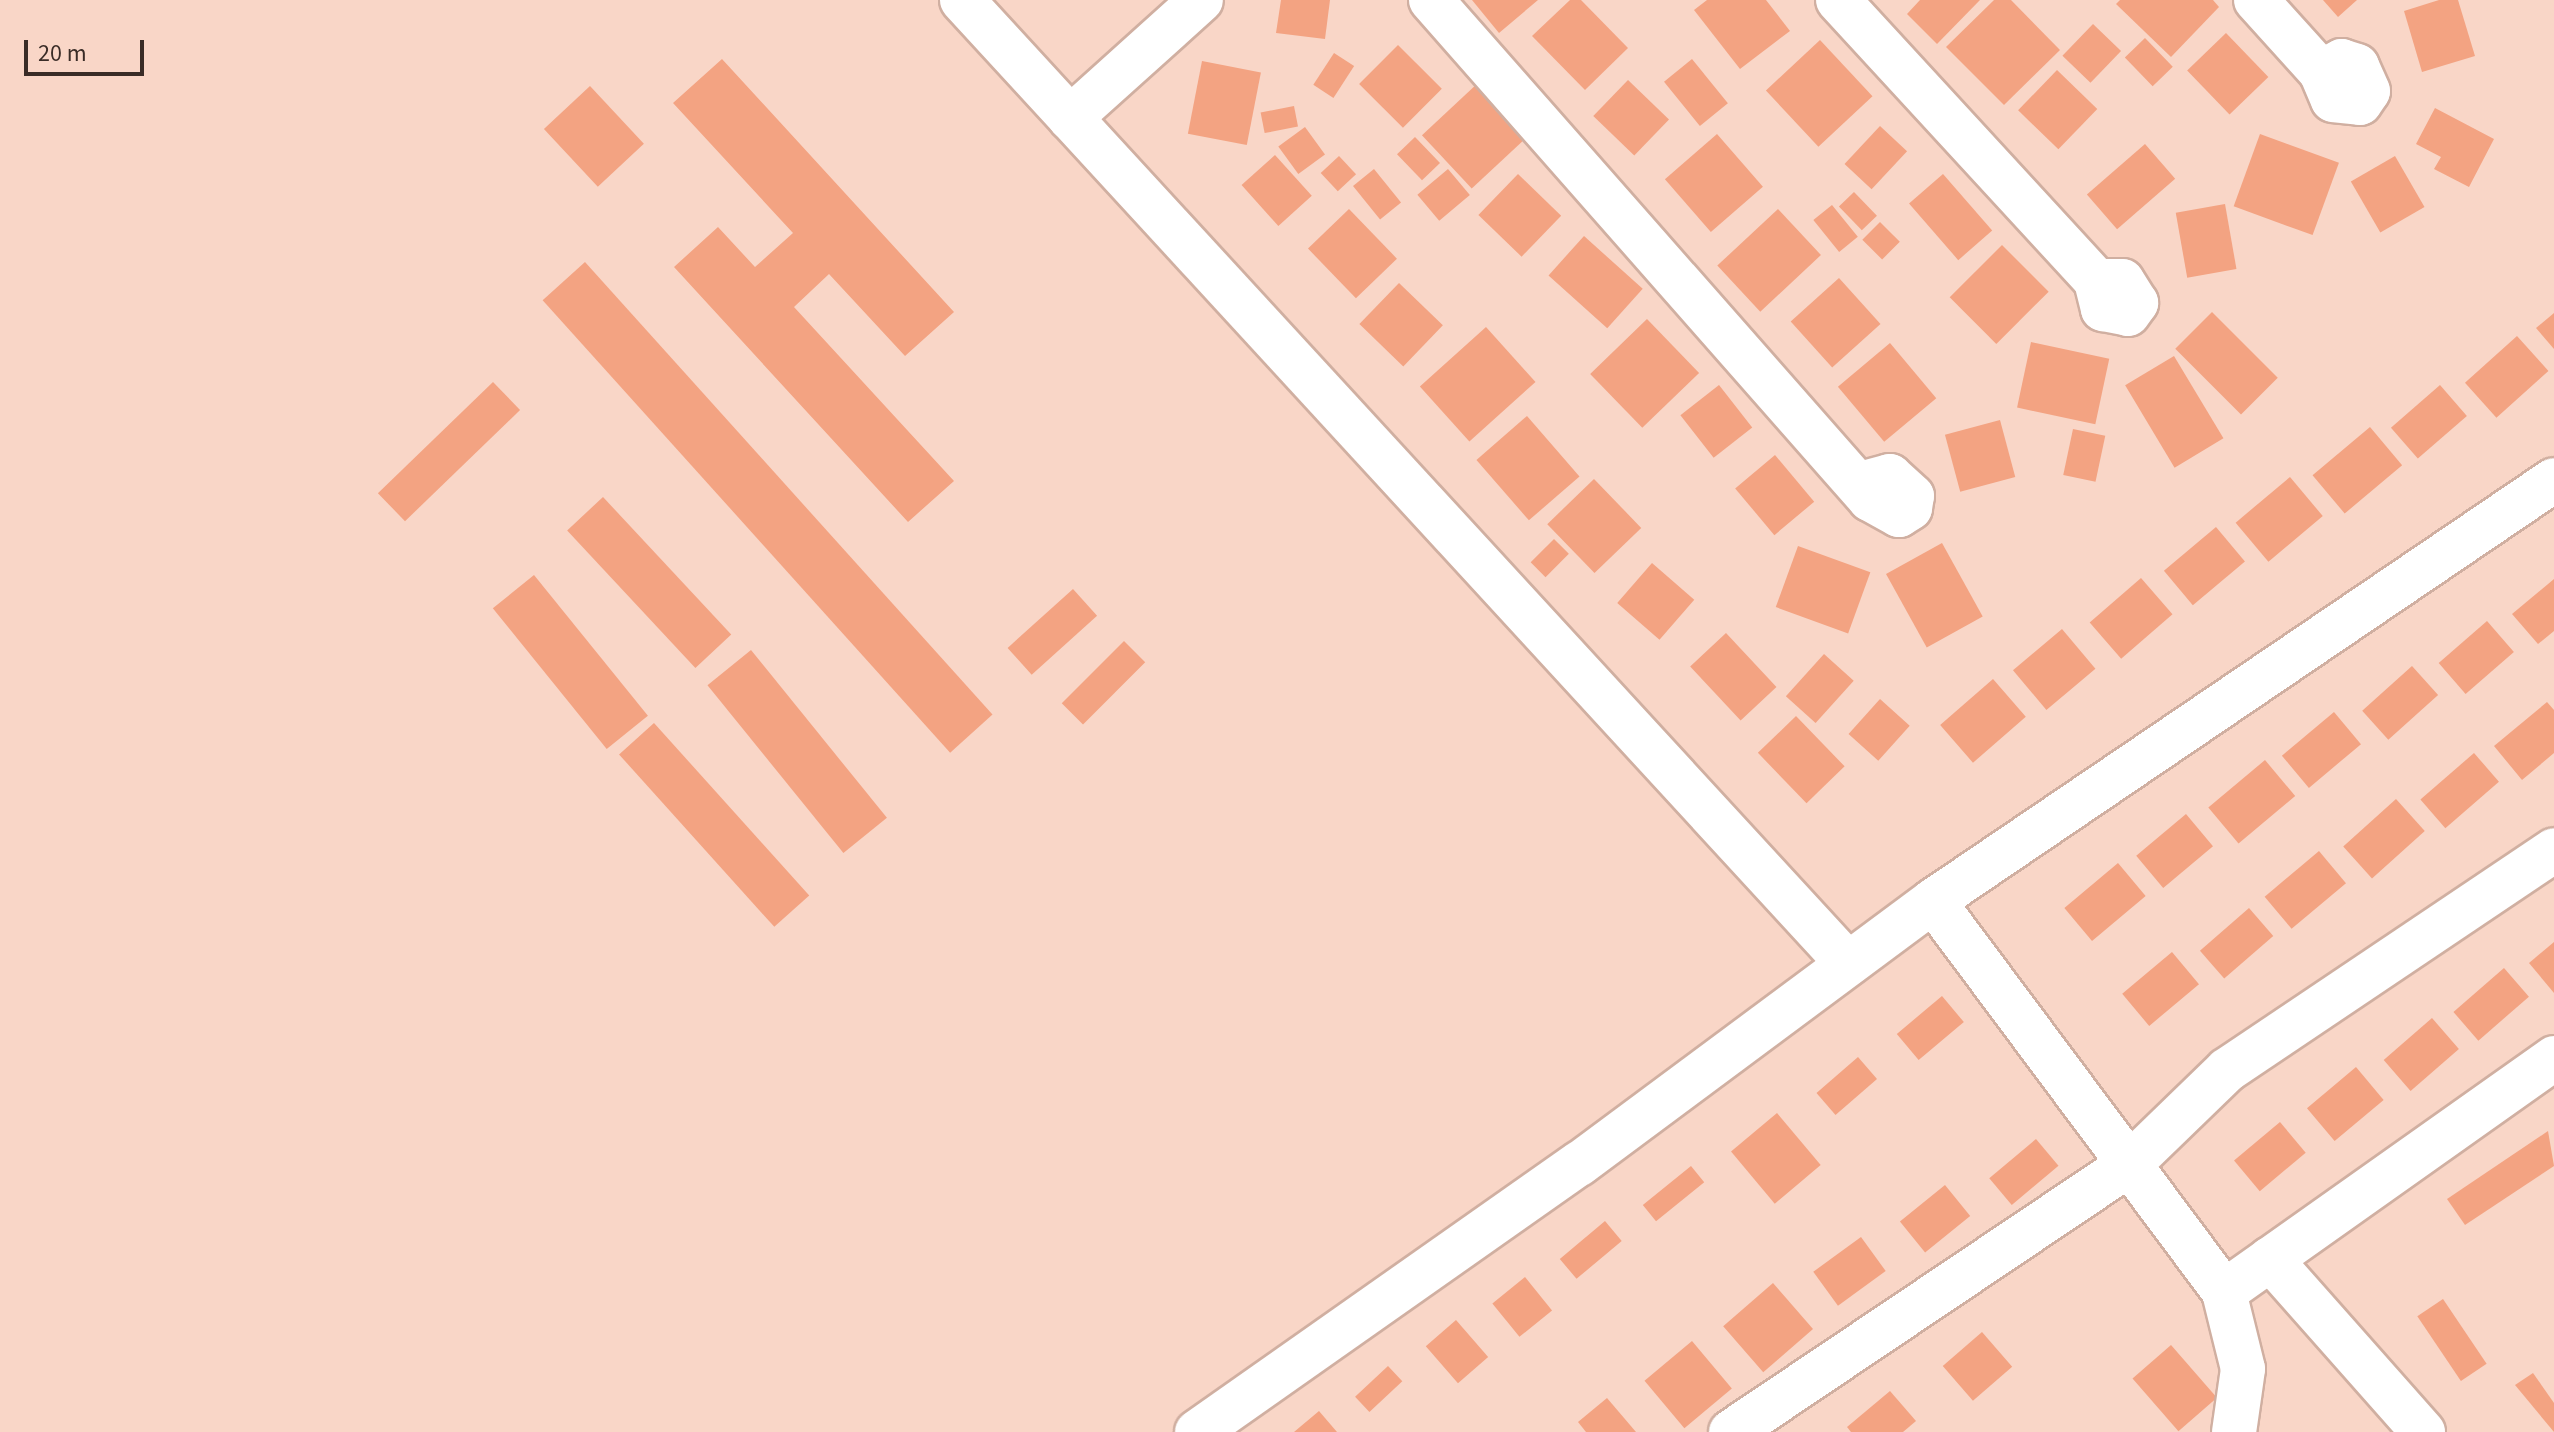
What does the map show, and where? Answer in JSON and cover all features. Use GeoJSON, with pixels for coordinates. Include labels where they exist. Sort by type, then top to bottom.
{"type":"FeatureCollection","features":[{"type":"Feature","properties":{"kind":"street"},"geometry":{"type":"LineString","coordinates":[[962,0],[1848,964]]}},
{"type":"Feature","properties":{"kind":"street"},"geometry":{"type":"LineString","coordinates":[[1070,118],[1201,0]]}},
{"type":"Feature","properties":{"kind":"street"},"geometry":{"type":"LineString","coordinates":[[1431,0],[1863,483]]}},
{"type":"Feature","properties":{"kind":"street"},"geometry":{"type":"LineString","coordinates":[[1838,0],[2096,281]]}},
{"type":"Feature","properties":{"kind":"street"},"geometry":{"type":"LineString","coordinates":[[2256,0],[2321,72]]}},
{"type":"Feature","properties":{"kind":"street"},"geometry":{"type":"LineString","coordinates":[[1197,1432],[1313,1356],[1933,901],[2554,480]]}},
{"type":"Feature","properties":{"kind":"street"},"geometry":{"type":"LineString","coordinates":[[1731,1432],[2130,1164],[2227,1070],[2554,850]]}},
{"type":"Feature","properties":{"kind":"street"},"geometry":{"type":"LineString","coordinates":[[1933,901],[2224,1292],[2243,1369],[2234,1432]]}},
{"type":"Feature","properties":{"kind":"street"},"geometry":{"type":"LineString","coordinates":[[2224,1292],[2554,1058]]}},
{"type":"Feature","properties":{"kind":"street"},"geometry":{"type":"LineString","coordinates":[[2270,1259],[2423,1432]]}},
{"type":"Feature","properties":{"kind":"building"},"geometry":{"type":"Polygon","coordinates":[[[1281,0],[1330,0],[1325,39],[1276,33],[1281,0]]]}},
{"type":"Feature","properties":{"kind":"building"},"geometry":{"type":"Polygon","coordinates":[[[1472,0],[1538,0],[1499,33],[1472,0]]]}},
{"type":"Feature","properties":{"kind":"building"},"geometry":{"type":"Polygon","coordinates":[[[1570,0],[1581,0],[1628,48],[1585,90],[1532,36],[1570,0]]]}},
{"type":"Feature","properties":{"kind":"building"},"geometry":{"type":"Polygon","coordinates":[[[1707,0],[1766,0],[1790,31],[1740,69],[1694,10],[1707,0]]]}},
{"type":"Feature","properties":{"kind":"building"},"geometry":{"type":"Polygon","coordinates":[[[1920,0],[1980,0],[1937,44],[1907,14],[1920,0]]]}},
{"type":"Feature","properties":{"kind":"building"},"geometry":{"type":"Polygon","coordinates":[[[1994,0],[2011,0],[2060,50],[2004,105],[1946,47],[1994,0]]]}},
{"type":"Feature","properties":{"kind":"building"},"geometry":{"type":"Polygon","coordinates":[[[2120,0],[2213,0],[2219,7],[2171,57],[2116,4],[2120,0]]]}},
{"type":"Feature","properties":{"kind":"building"},"geometry":{"type":"Polygon","coordinates":[[[2323,0],[2357,0],[2338,17],[2323,0]]]}},
{"type":"Feature","properties":{"kind":"building"},"geometry":{"type":"Polygon","coordinates":[[[2439,0],[2458,0],[2475,56],[2422,72],[2404,11],[2439,0]]]}},
{"type":"Feature","properties":{"kind":"building"},"geometry":{"type":"Polygon","coordinates":[[[2093,24],[2121,51],[2090,83],[2062,56],[2093,24]]]}},
{"type":"Feature","properties":{"kind":"building"},"geometry":{"type":"Polygon","coordinates":[[[2226,33],[2268,77],[2230,114],[2187,71],[2226,33]]]}},
{"type":"Feature","properties":{"kind":"building"},"geometry":{"type":"Polygon","coordinates":[[[2145,38],[2173,67],[2153,86],[2125,57],[2145,38]]]}},
{"type":"Feature","properties":{"kind":"building"},"geometry":{"type":"Polygon","coordinates":[[[1820,40],[1873,96],[1818,147],[1766,90],[1820,40]]]}},
{"type":"Feature","properties":{"kind":"building"},"geometry":{"type":"Polygon","coordinates":[[[1398,45],[1442,89],[1403,128],[1359,84],[1398,45]]]}},
{"type":"Feature","properties":{"kind":"building"},"geometry":{"type":"Polygon","coordinates":[[[1334,53],[1354,66],[1333,98],[1313,85],[1334,53]]]}},
{"type":"Feature","properties":{"kind":"building"},"geometry":{"type":"Polygon","coordinates":[[[722,59],[954,312],[905,356],[829,274],[794,307],[954,481],[908,522],[674,267],[718,227],[755,267],[793,233],[673,103],[722,59]]]}},
{"type":"Feature","properties":{"kind":"building"},"geometry":{"type":"Polygon","coordinates":[[[1692,59],[1728,103],[1700,126],[1664,82],[1692,59]]]}},
{"type":"Feature","properties":{"kind":"building"},"geometry":{"type":"Polygon","coordinates":[[[1202,61],[1261,72],[1247,145],[1188,134],[1202,61]]]}},
{"type":"Feature","properties":{"kind":"building"},"geometry":{"type":"Polygon","coordinates":[[[2057,70],[2097,109],[2058,149],[2018,110],[2057,70]]]}},
{"type":"Feature","properties":{"kind":"building"},"geometry":{"type":"Polygon","coordinates":[[[1628,80],[1669,120],[1634,156],[1593,116],[1628,80]]]}},
{"type":"Feature","properties":{"kind":"building"},"geometry":{"type":"Polygon","coordinates":[[[1479,82],[1529,135],[1472,189],[1422,135],[1479,82]]]}},
{"type":"Feature","properties":{"kind":"building"},"geometry":{"type":"Polygon","coordinates":[[[590,86],[644,144],[598,187],[544,129],[590,86]]]}},
{"type":"Feature","properties":{"kind":"building"},"geometry":{"type":"Polygon","coordinates":[[[1294,106],[1298,127],[1265,133],[1261,112],[1294,106]]]}},
{"type":"Feature","properties":{"kind":"building"},"geometry":{"type":"Polygon","coordinates":[[[2435,108],[2494,139],[2469,187],[2434,169],[2441,157],[2416,144],[2435,108]]]}},
{"type":"Feature","properties":{"kind":"building"},"geometry":{"type":"Polygon","coordinates":[[[1880,126],[1907,151],[1872,189],[1845,164],[1880,126]]]}},
{"type":"Feature","properties":{"kind":"building"},"geometry":{"type":"Polygon","coordinates":[[[1305,127],[1325,155],[1298,174],[1278,146],[1305,127]]]}},
{"type":"Feature","properties":{"kind":"building"},"geometry":{"type":"Polygon","coordinates":[[[1717,134],[1763,187],[1711,232],[1665,179],[1717,134]]]}},
{"type":"Feature","properties":{"kind":"building"},"geometry":{"type":"Polygon","coordinates":[[[2260,134],[2339,163],[2313,235],[2234,206],[2260,134]]]}},
{"type":"Feature","properties":{"kind":"building"},"geometry":{"type":"Polygon","coordinates":[[[1415,137],[1440,163],[1422,180],[1397,154],[1415,137]]]}},
{"type":"Feature","properties":{"kind":"building"},"geometry":{"type":"Polygon","coordinates":[[[2145,144],[2175,179],[2117,229],[2087,195],[2145,144]]]}},
{"type":"Feature","properties":{"kind":"building"},"geometry":{"type":"Polygon","coordinates":[[[1275,155],[1312,196],[1278,226],[1242,185],[1275,155]]]}},
{"type":"Feature","properties":{"kind":"building"},"geometry":{"type":"Polygon","coordinates":[[[1339,156],[1356,174],[1338,191],[1321,173],[1339,156]]]}},
{"type":"Feature","properties":{"kind":"building"},"geometry":{"type":"Polygon","coordinates":[[[2395,156],[2424,207],[2380,233],[2351,182],[2395,156]]]}},
{"type":"Feature","properties":{"kind":"building"},"geometry":{"type":"Polygon","coordinates":[[[1374,169],[1401,202],[1380,219],[1353,186],[1374,169]]]}},
{"type":"Feature","properties":{"kind":"building"},"geometry":{"type":"Polygon","coordinates":[[[1448,169],[1470,195],[1439,221],[1417,195],[1448,169]]]}},
{"type":"Feature","properties":{"kind":"building"},"geometry":{"type":"Polygon","coordinates":[[[1518,174],[1561,216],[1522,257],[1478,215],[1518,174]]]}},
{"type":"Feature","properties":{"kind":"building"},"geometry":{"type":"Polygon","coordinates":[[[1943,174],[1992,231],[1958,260],[1909,204],[1943,174]]]}},
{"type":"Feature","properties":{"kind":"building"},"geometry":{"type":"Polygon","coordinates":[[[1854,192],[1877,216],[1862,230],[1839,207],[1854,192]]]}},
{"type":"Feature","properties":{"kind":"building"},"geometry":{"type":"Polygon","coordinates":[[[2225,204],[2236,269],[2187,278],[2176,213],[2225,204]]]}},
{"type":"Feature","properties":{"kind":"building"},"geometry":{"type":"Polygon","coordinates":[[[1832,205],[1858,237],[1839,252],[1813,220],[1832,205]]]}},
{"type":"Feature","properties":{"kind":"building"},"geometry":{"type":"Polygon","coordinates":[[[1349,209],[1397,259],[1356,298],[1308,249],[1349,209]]]}},
{"type":"Feature","properties":{"kind":"building"},"geometry":{"type":"Polygon","coordinates":[[[1778,209],[1821,255],[1760,312],[1717,266],[1778,209]]]}},
{"type":"Feature","properties":{"kind":"building"},"geometry":{"type":"Polygon","coordinates":[[[1880,222],[1900,242],[1882,259],[1862,240],[1880,222]]]}},
{"type":"Feature","properties":{"kind":"building"},"geometry":{"type":"Polygon","coordinates":[[[1584,236],[1643,289],[1607,328],[1549,275],[1584,236]]]}},
{"type":"Feature","properties":{"kind":"building"},"geometry":{"type":"Polygon","coordinates":[[[2002,245],[2049,292],[1996,344],[1950,297],[2002,245]]]}},
{"type":"Feature","properties":{"kind":"building"},"geometry":{"type":"Polygon","coordinates":[[[585,262],[993,715],[950,753],[543,300],[585,262]]]}},
{"type":"Feature","properties":{"kind":"building"},"geometry":{"type":"Polygon","coordinates":[[[1839,278],[1880,324],[1832,368],[1791,321],[1839,278]]]}},
{"type":"Feature","properties":{"kind":"building"},"geometry":{"type":"Polygon","coordinates":[[[1399,283],[1443,325],[1403,366],[1359,324],[1399,283]]]}},
{"type":"Feature","properties":{"kind":"building"},"geometry":{"type":"Polygon","coordinates":[[[2212,312],[2278,378],[2241,415],[2175,349],[2212,312]]]}},
{"type":"Feature","properties":{"kind":"building"},"geometry":{"type":"Polygon","coordinates":[[[2554,313],[2554,349],[2536,328],[2554,313]]]}},
{"type":"Feature","properties":{"kind":"building"},"geometry":{"type":"Polygon","coordinates":[[[1647,319],[1699,373],[1642,428],[1590,374],[1647,319]]]}},
{"type":"Feature","properties":{"kind":"building"},"geometry":{"type":"Polygon","coordinates":[[[1486,327],[1536,382],[1469,442],[1420,387],[1486,327]]]}},
{"type":"Feature","properties":{"kind":"building"},"geometry":{"type":"Polygon","coordinates":[[[2517,336],[2548,371],[2496,418],[2465,383],[2517,336]]]}},
{"type":"Feature","properties":{"kind":"building"},"geometry":{"type":"Polygon","coordinates":[[[2031,342],[2109,359],[2095,424],[2017,408],[2031,342]]]}},
{"type":"Feature","properties":{"kind":"building"},"geometry":{"type":"Polygon","coordinates":[[[1890,343],[1936,398],[1884,442],[1838,387],[1890,343]]]}},
{"type":"Feature","properties":{"kind":"building"},"geometry":{"type":"Polygon","coordinates":[[[2174,356],[2223,438],[2175,468],[2125,385],[2174,356]]]}},
{"type":"Feature","properties":{"kind":"building"},"geometry":{"type":"Polygon","coordinates":[[[493,382],[520,410],[405,521],[378,493],[493,382]]]}},
{"type":"Feature","properties":{"kind":"building"},"geometry":{"type":"Polygon","coordinates":[[[1719,385],[1752,428],[1714,458],[1680,415],[1719,385]]]}},
{"type":"Feature","properties":{"kind":"building"},"geometry":{"type":"Polygon","coordinates":[[[2440,385],[2467,416],[2418,459],[2391,428],[2440,385]]]}},
{"type":"Feature","properties":{"kind":"building"},"geometry":{"type":"Polygon","coordinates":[[[1527,416],[1579,476],[1529,520],[1476,460],[1527,416]]]}},
{"type":"Feature","properties":{"kind":"building"},"geometry":{"type":"Polygon","coordinates":[[[2000,420],[2015,477],[1960,492],[1945,435],[2000,420]]]}},
{"type":"Feature","properties":{"kind":"building"},"geometry":{"type":"Polygon","coordinates":[[[2370,427],[2402,465],[2345,514],[2313,475],[2370,427]]]}},
{"type":"Feature","properties":{"kind":"building"},"geometry":{"type":"Polygon","coordinates":[[[2073,429],[2105,436],[2096,482],[2063,475],[2073,429]]]}},
{"type":"Feature","properties":{"kind":"building"},"geometry":{"type":"Polygon","coordinates":[[[1775,455],[1814,502],[1774,535],[1735,488],[1775,455]]]}},
{"type":"Feature","properties":{"kind":"building"},"geometry":{"type":"Polygon","coordinates":[[[2290,477],[2323,516],[2268,562],[2236,523],[2290,477]]]}},
{"type":"Feature","properties":{"kind":"building"},"geometry":{"type":"Polygon","coordinates":[[[1594,479],[1641,528],[1594,573],[1547,524],[1594,479]]]}},
{"type":"Feature","properties":{"kind":"building"},"geometry":{"type":"Polygon","coordinates":[[[603,497],[731,634],[695,668],[567,530],[603,497]]]}},
{"type":"Feature","properties":{"kind":"building"},"geometry":{"type":"Polygon","coordinates":[[[2216,527],[2245,561],[2193,605],[2164,571],[2216,527]]]}},
{"type":"Feature","properties":{"kind":"building"},"geometry":{"type":"Polygon","coordinates":[[[1554,539],[1569,554],[1546,577],[1531,562],[1554,539]]]}},
{"type":"Feature","properties":{"kind":"building"},"geometry":{"type":"Polygon","coordinates":[[[1942,543],[1983,616],[1927,647],[1886,574],[1942,543]]]}},
{"type":"Feature","properties":{"kind":"building"},"geometry":{"type":"Polygon","coordinates":[[[1798,546],[1870,572],[1848,633],[1776,607],[1798,546]]]}},
{"type":"Feature","properties":{"kind":"building"},"geometry":{"type":"Polygon","coordinates":[[[1652,563],[1694,600],[1659,640],[1617,603],[1652,563]]]}},
{"type":"Feature","properties":{"kind":"building"},"geometry":{"type":"Polygon","coordinates":[[[534,575],[648,716],[607,749],[493,608],[534,575]]]}},
{"type":"Feature","properties":{"kind":"building"},"geometry":{"type":"Polygon","coordinates":[[[2141,578],[2172,614],[2121,659],[2090,623],[2141,578]]]}},
{"type":"Feature","properties":{"kind":"building"},"geometry":{"type":"Polygon","coordinates":[[[2554,579],[2554,631],[2538,644],[2512,614],[2554,579]]]}},
{"type":"Feature","properties":{"kind":"building"},"geometry":{"type":"Polygon","coordinates":[[[1073,589],[1097,616],[1032,675],[1008,648],[1073,589]]]}},
{"type":"Feature","properties":{"kind":"building"},"geometry":{"type":"Polygon","coordinates":[[[2487,621],[2514,652],[2466,694],[2439,663],[2487,621]]]}},
{"type":"Feature","properties":{"kind":"building"},"geometry":{"type":"Polygon","coordinates":[[[2062,629],[2095,669],[2046,710],[2013,670],[2062,629]]]}},
{"type":"Feature","properties":{"kind":"building"},"geometry":{"type":"Polygon","coordinates":[[[1726,633],[1776,687],[1741,721],[1690,666],[1726,633]]]}},
{"type":"Feature","properties":{"kind":"building"},"geometry":{"type":"Polygon","coordinates":[[[1124,641],[1145,662],[1083,724],[1062,703],[1124,641]]]}},
{"type":"Feature","properties":{"kind":"building"},"geometry":{"type":"Polygon","coordinates":[[[751,650],[887,818],[843,853],[707,685],[751,650]]]}},
{"type":"Feature","properties":{"kind":"building"},"geometry":{"type":"Polygon","coordinates":[[[1824,654],[1854,681],[1816,723],[1786,696],[1824,654]]]}},
{"type":"Feature","properties":{"kind":"building"},"geometry":{"type":"Polygon","coordinates":[[[2412,666],[2438,695],[2388,740],[2362,711],[2412,666]]]}},
{"type":"Feature","properties":{"kind":"building"},"geometry":{"type":"Polygon","coordinates":[[[1993,679],[2026,717],[1973,763],[1940,725],[1993,679]]]}},
{"type":"Feature","properties":{"kind":"building"},"geometry":{"type":"Polygon","coordinates":[[[1880,699],[1910,726],[1878,761],[1849,734],[1880,699]]]}},
{"type":"Feature","properties":{"kind":"building"},"geometry":{"type":"Polygon","coordinates":[[[2547,702],[2554,710],[2554,753],[2522,780],[2494,746],[2547,702]]]}},
{"type":"Feature","properties":{"kind":"building"},"geometry":{"type":"Polygon","coordinates":[[[2334,712],[2361,744],[2309,788],[2282,756],[2334,712]]]}},
{"type":"Feature","properties":{"kind":"building"},"geometry":{"type":"Polygon","coordinates":[[[1796,716],[1845,766],[1807,803],[1758,753],[1796,716]]]}},
{"type":"Feature","properties":{"kind":"building"},"geometry":{"type":"Polygon","coordinates":[[[654,723],[809,895],[774,927],[619,754],[654,723]]]}},
{"type":"Feature","properties":{"kind":"building"},"geometry":{"type":"Polygon","coordinates":[[[2474,753],[2499,782],[2445,828],[2420,800],[2474,753]]]}},
{"type":"Feature","properties":{"kind":"building"},"geometry":{"type":"Polygon","coordinates":[[[2265,760],[2295,796],[2239,844],[2208,808],[2265,760]]]}},
{"type":"Feature","properties":{"kind":"building"},"geometry":{"type":"Polygon","coordinates":[[[2396,799],[2425,831],[2372,878],[2343,847],[2396,799]]]}},
{"type":"Feature","properties":{"kind":"building"},"geometry":{"type":"Polygon","coordinates":[[[2186,814],[2213,846],[2163,888],[2136,856],[2186,814]]]}},
{"type":"Feature","properties":{"kind":"building"},"geometry":{"type":"Polygon","coordinates":[[[2319,851],[2346,883],[2292,929],[2265,897],[2319,851]]]}},
{"type":"Feature","properties":{"kind":"building"},"geometry":{"type":"Polygon","coordinates":[[[2118,863],[2146,896],[2092,941],[2064,908],[2118,863]]]}},
{"type":"Feature","properties":{"kind":"building"},"geometry":{"type":"Polygon","coordinates":[[[2249,908],[2273,936],[2224,979],[2200,951],[2249,908]]]}},
{"type":"Feature","properties":{"kind":"building"},"geometry":{"type":"Polygon","coordinates":[[[2554,942],[2554,993],[2529,963],[2554,942]]]}},
{"type":"Feature","properties":{"kind":"building"},"geometry":{"type":"Polygon","coordinates":[[[2172,952],[2199,984],[2149,1026],[2122,994],[2172,952]]]}},
{"type":"Feature","properties":{"kind":"building"},"geometry":{"type":"Polygon","coordinates":[[[2504,968],[2529,997],[2478,1041],[2453,1012],[2504,968]]]}},
{"type":"Feature","properties":{"kind":"building"},"geometry":{"type":"Polygon","coordinates":[[[1942,996],[1964,1022],[1919,1060],[1897,1034],[1942,996]]]}},
{"type":"Feature","properties":{"kind":"building"},"geometry":{"type":"Polygon","coordinates":[[[2432,1018],[2459,1049],[2411,1091],[2384,1060],[2432,1018]]]}},
{"type":"Feature","properties":{"kind":"building"},"geometry":{"type":"Polygon","coordinates":[[[1858,1057],[1877,1079],[1836,1115],[1816,1093],[1858,1057]]]}},
{"type":"Feature","properties":{"kind":"building"},"geometry":{"type":"Polygon","coordinates":[[[2356,1067],[2384,1100],[2335,1141],[2307,1108],[2356,1067]]]}},
{"type":"Feature","properties":{"kind":"building"},"geometry":{"type":"Polygon","coordinates":[[[1777,1113],[1821,1165],[1775,1204],[1731,1152],[1777,1113]]]}},
{"type":"Feature","properties":{"kind":"building"},"geometry":{"type":"Polygon","coordinates":[[[2280,1122],[2306,1153],[2260,1191],[2234,1161],[2280,1122]]]}},
{"type":"Feature","properties":{"kind":"building"},"geometry":{"type":"Polygon","coordinates":[[[2548,1131],[2554,1166],[2465,1225],[2447,1199],[2548,1131]]]}},
{"type":"Feature","properties":{"kind":"building"},"geometry":{"type":"Polygon","coordinates":[[[2036,1139],[2058,1166],[2012,1205],[1989,1178],[2036,1139]]]}},
{"type":"Feature","properties":{"kind":"building"},"geometry":{"type":"Polygon","coordinates":[[[1691,1166],[1704,1182],[1656,1221],[1643,1205],[1691,1166]]]}},
{"type":"Feature","properties":{"kind":"building"},"geometry":{"type":"Polygon","coordinates":[[[1945,1185],[1970,1216],[1925,1253],[1900,1222],[1945,1185]]]}},
{"type":"Feature","properties":{"kind":"building"},"geometry":{"type":"Polygon","coordinates":[[[1605,1221],[1622,1241],[1577,1279],[1560,1259],[1605,1221]]]}},
{"type":"Feature","properties":{"kind":"building"},"geometry":{"type":"Polygon","coordinates":[[[1861,1237],[1886,1271],[1838,1306],[1813,1272],[1861,1237]]]}},
{"type":"Feature","properties":{"kind":"building"},"geometry":{"type":"Polygon","coordinates":[[[1525,1277],[1552,1310],[1519,1337],[1492,1303],[1525,1277]]]}},
{"type":"Feature","properties":{"kind":"building"},"geometry":{"type":"Polygon","coordinates":[[[1773,1283],[1813,1329],[1763,1372],[1723,1326],[1773,1283]]]}},
{"type":"Feature","properties":{"kind":"building"},"geometry":{"type":"Polygon","coordinates":[[[2443,1299],[2487,1364],[2461,1381],[2417,1316],[2443,1299]]]}},
{"type":"Feature","properties":{"kind":"building"},"geometry":{"type":"Polygon","coordinates":[[[1456,1320],[1488,1357],[1458,1383],[1426,1346],[1456,1320]]]}},
{"type":"Feature","properties":{"kind":"building"},"geometry":{"type":"Polygon","coordinates":[[[1982,1332],[2012,1367],[1973,1401],[1943,1366],[1982,1332]]]}},
{"type":"Feature","properties":{"kind":"building"},"geometry":{"type":"Polygon","coordinates":[[[1692,1341],[1732,1388],[1684,1428],[1645,1381],[1692,1341]]]}},
{"type":"Feature","properties":{"kind":"building"},"geometry":{"type":"Polygon","coordinates":[[[2171,1345],[2217,1398],[2178,1431],[2133,1378],[2171,1345]]]}},
{"type":"Feature","properties":{"kind":"building"},"geometry":{"type":"Polygon","coordinates":[[[1388,1366],[1402,1381],[1369,1412],[1355,1397],[1388,1366]]]}},
{"type":"Feature","properties":{"kind":"building"},"geometry":{"type":"Polygon","coordinates":[[[2533,1373],[2554,1403],[2554,1432],[2515,1385],[2533,1373]]]}},
{"type":"Feature","properties":{"kind":"building"},"geometry":{"type":"Polygon","coordinates":[[[1890,1391],[1916,1421],[1903,1432],[1851,1432],[1847,1427],[1890,1391]]]}},
{"type":"Feature","properties":{"kind":"building"},"geometry":{"type":"Polygon","coordinates":[[[1607,1398],[1636,1432],[1586,1432],[1578,1422],[1607,1398]]]}},
{"type":"Feature","properties":{"kind":"building"},"geometry":{"type":"Polygon","coordinates":[[[1319,1411],[1337,1432],[1294,1432],[1319,1411]]]}}]}
